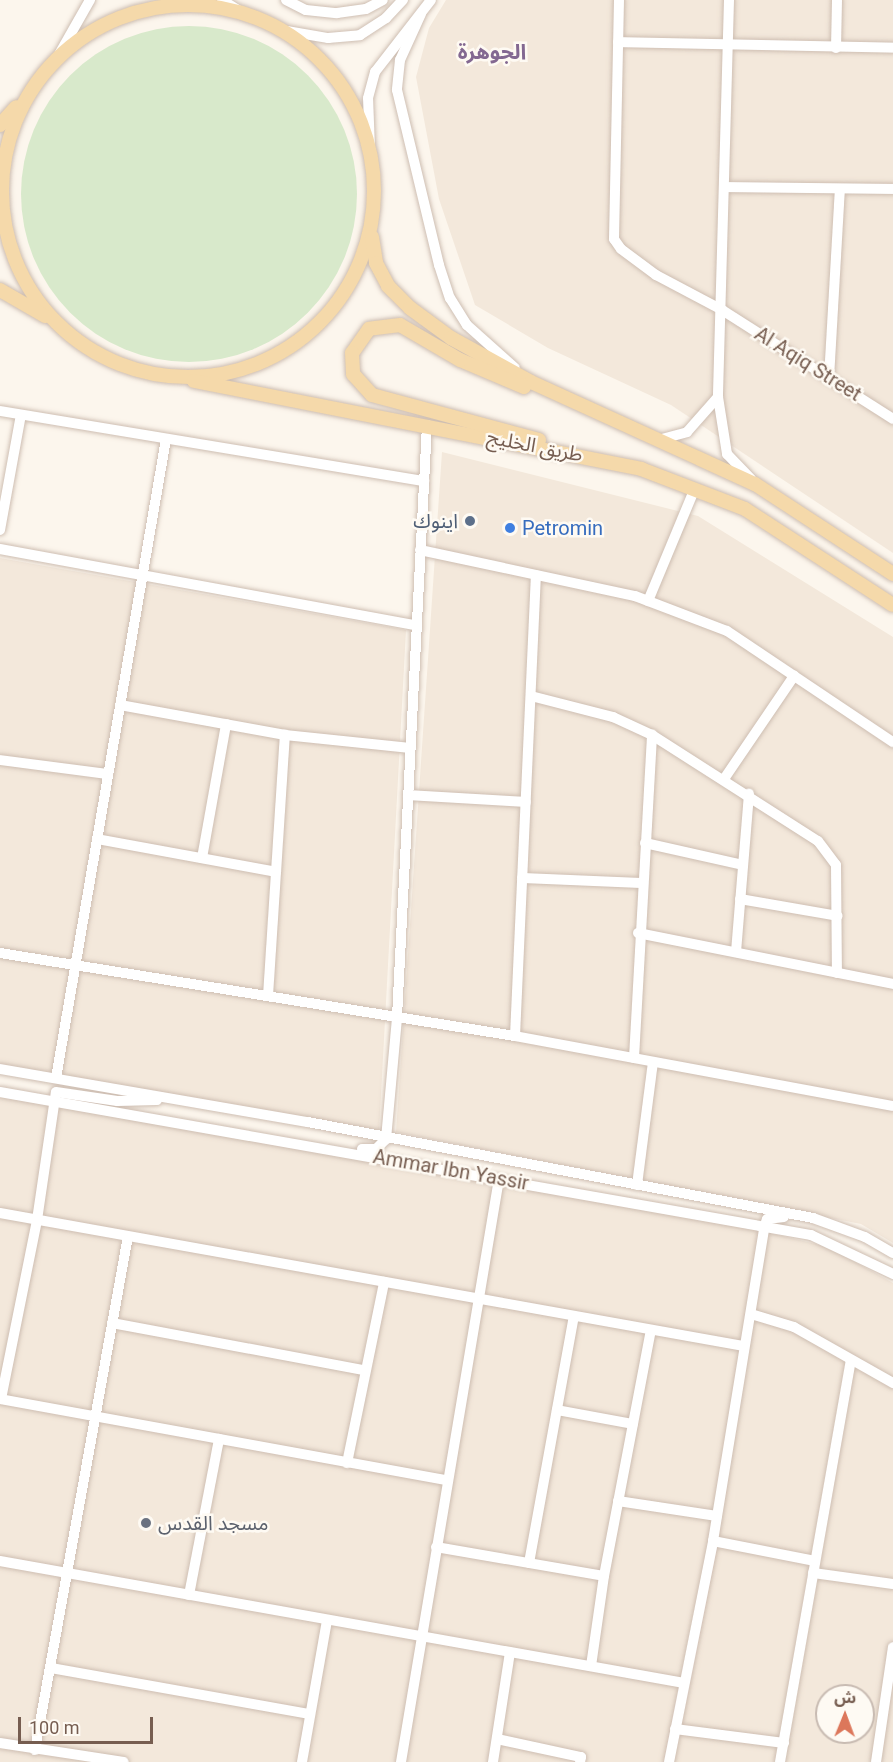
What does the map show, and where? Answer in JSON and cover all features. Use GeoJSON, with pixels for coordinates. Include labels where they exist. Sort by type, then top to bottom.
{"type":"FeatureCollection","features":[{"type":"Feature","properties":{"kind":"main road"},"geometry":{"type":"LineString","coordinates":[[0,125],[57,58],[97,28],[144,10],[194,5],[243,13],[281,30],[312,53],[337,79],[352,102],[370,149],[374,174],[373,253],[381,274],[397,296],[451,338],[531,382],[755,484],[893,574]]}},
{"type":"Feature","properties":{"kind":"main road"},"geometry":{"type":"LineString","coordinates":[[28,94],[5,152],[3,218],[9,247],[25,283],[44,310],[70,336]]}},
{"type":"Feature","properties":{"kind":"main road"},"geometry":{"type":"LineString","coordinates":[[0,290],[118,364],[145,372],[196,377],[225,374],[247,368],[293,345],[331,311],[358,267],[373,219]]}},
{"type":"Feature","properties":{"kind":"main road"},"geometry":{"type":"LineString","coordinates":[[593,457],[501,427],[372,395],[363,389],[353,374],[352,353],[369,329],[400,325],[488,374],[594,411]]}},
{"type":"Feature","properties":{"kind":"main road","name":"طريق الخليج"},"geometry":{"type":"LineString","coordinates":[[145,372],[593,457],[695,488],[745,509],[786,533],[893,605]]}},
{"type":"Feature","properties":{"kind":"street"},"geometry":{"type":"LineString","coordinates":[[57,58],[90,0]]}},
{"type":"Feature","properties":{"kind":"street"},"geometry":{"type":"LineString","coordinates":[[222,0],[243,13]]}},
{"type":"Feature","properties":{"kind":"street"},"geometry":{"type":"LineString","coordinates":[[286,0],[306,10],[337,14],[366,9],[383,0]]}},
{"type":"Feature","properties":{"kind":"street"},"geometry":{"type":"LineString","coordinates":[[281,30],[328,39],[360,35],[386,18],[403,0]]}},
{"type":"Feature","properties":{"kind":"street"},"geometry":{"type":"LineString","coordinates":[[370,149],[368,98],[375,72],[431,0]]}},
{"type":"Feature","properties":{"kind":"street"},"geometry":{"type":"LineString","coordinates":[[619,0],[618,42],[728,47],[893,48]]}},
{"type":"Feature","properties":{"kind":"street"},"geometry":{"type":"LineString","coordinates":[[729,0],[718,397],[727,454],[755,484]]}},
{"type":"Feature","properties":{"kind":"street"},"geometry":{"type":"LineString","coordinates":[[836,48],[837,0]]}},
{"type":"Feature","properties":{"kind":"street"},"geometry":{"type":"LineString","coordinates":[[422,14],[400,60],[397,90],[439,265],[450,298],[467,325],[531,382]]}},
{"type":"Feature","properties":{"kind":"street","name":"Al Aqiq Street"},"geometry":{"type":"LineString","coordinates":[[618,42],[614,239],[621,249],[656,275],[722,310],[893,419]]}},
{"type":"Feature","properties":{"kind":"street"},"geometry":{"type":"LineString","coordinates":[[725,187],[893,189]]}},
{"type":"Feature","properties":{"kind":"street"},"geometry":{"type":"LineString","coordinates":[[829,378],[840,189]]}},
{"type":"Feature","properties":{"kind":"street"},"geometry":{"type":"LineString","coordinates":[[658,440],[687,432],[718,397]]}},
{"type":"Feature","properties":{"kind":"street"},"geometry":{"type":"LineString","coordinates":[[0,411],[424,481]]}},
{"type":"Feature","properties":{"kind":"street"},"geometry":{"type":"LineString","coordinates":[[0,530],[21,415]]}},
{"type":"Feature","properties":{"kind":"street"},"geometry":{"type":"LineString","coordinates":[[701,418],[715,422],[723,429]]}},
{"type":"Feature","properties":{"kind":"street"},"geometry":{"type":"LineString","coordinates":[[303,1145],[376,1149],[386,1138],[397,1017],[427,425]]}},
{"type":"Feature","properties":{"kind":"street"},"geometry":{"type":"LineString","coordinates":[[56,1078],[166,439]]}},
{"type":"Feature","properties":{"kind":"street"},"geometry":{"type":"LineString","coordinates":[[648,601],[695,488]]}},
{"type":"Feature","properties":{"kind":"street"},"geometry":{"type":"LineString","coordinates":[[0,549],[417,625]]}},
{"type":"Feature","properties":{"kind":"street"},"geometry":{"type":"LineString","coordinates":[[420,550],[648,601],[727,631],[893,742]]}},
{"type":"Feature","properties":{"kind":"street"},"geometry":{"type":"LineString","coordinates":[[514,1036],[536,575]]}},
{"type":"Feature","properties":{"kind":"street"},"geometry":{"type":"LineString","coordinates":[[724,779],[794,676]]}},
{"type":"Feature","properties":{"kind":"street"},"geometry":{"type":"LineString","coordinates":[[531,696],[613,717],[652,735],[749,794],[818,841],[836,865],[837,973]]}},
{"type":"Feature","properties":{"kind":"street"},"geometry":{"type":"LineString","coordinates":[[120,705],[285,735],[410,748]]}},
{"type":"Feature","properties":{"kind":"street"},"geometry":{"type":"LineString","coordinates":[[202,858],[226,724]]}},
{"type":"Feature","properties":{"kind":"street"},"geometry":{"type":"LineString","coordinates":[[268,996],[285,735]]}},
{"type":"Feature","properties":{"kind":"street"},"geometry":{"type":"LineString","coordinates":[[634,1058],[638,933],[652,735]]}},
{"type":"Feature","properties":{"kind":"street"},"geometry":{"type":"LineString","coordinates":[[0,760],[108,774]]}},
{"type":"Feature","properties":{"kind":"street"},"geometry":{"type":"LineString","coordinates":[[736,952],[749,794]]}},
{"type":"Feature","properties":{"kind":"street"},"geometry":{"type":"LineString","coordinates":[[408,795],[526,802]]}},
{"type":"Feature","properties":{"kind":"street"},"geometry":{"type":"LineString","coordinates":[[97,839],[276,872]]}},
{"type":"Feature","properties":{"kind":"street"},"geometry":{"type":"LineString","coordinates":[[645,843],[743,865]]}},
{"type":"Feature","properties":{"kind":"street"},"geometry":{"type":"LineString","coordinates":[[522,878],[642,883]]}},
{"type":"Feature","properties":{"kind":"street"},"geometry":{"type":"LineString","coordinates":[[740,899],[838,916]]}},
{"type":"Feature","properties":{"kind":"street"},"geometry":{"type":"LineString","coordinates":[[638,933],[893,984]]}},
{"type":"Feature","properties":{"kind":"street"},"geometry":{"type":"LineString","coordinates":[[0,953],[514,1036],[893,1106]]}},
{"type":"Feature","properties":{"kind":"street"},"geometry":{"type":"LineString","coordinates":[[637,1185],[653,1062]]}},
{"type":"Feature","properties":{"kind":"street","name":"Ammar Ibn Yassir"},"geometry":{"type":"LineString","coordinates":[[0,1069],[183,1100],[822,1221],[865,1237],[893,1253]]}},
{"type":"Feature","properties":{"kind":"street","name":"Ammar Ibn Yassir"},"geometry":{"type":"LineString","coordinates":[[0,1092],[52,1103],[811,1235],[893,1274]]}},
{"type":"Feature","properties":{"kind":"street"},"geometry":{"type":"LineString","coordinates":[[183,1100],[117,1101],[56,1092],[52,1103],[37,1220],[0,1399],[447,1480]]}},
{"type":"Feature","properties":{"kind":"street"},"geometry":{"type":"LineString","coordinates":[[401,1762],[447,1480],[482,1299],[499,1179]]}},
{"type":"Feature","properties":{"kind":"street"},"geometry":{"type":"LineString","coordinates":[[0,1214],[744,1346]]}},
{"type":"Feature","properties":{"kind":"street"},"geometry":{"type":"LineString","coordinates":[[669,1762],[713,1541],[764,1228],[767,1219],[774,1216],[822,1221]]}},
{"type":"Feature","properties":{"kind":"street"},"geometry":{"type":"LineString","coordinates":[[35,1750],[128,1236]]}},
{"type":"Feature","properties":{"kind":"street"},"geometry":{"type":"LineString","coordinates":[[347,1462],[364,1370],[384,1282]]}},
{"type":"Feature","properties":{"kind":"street"},"geometry":{"type":"LineString","coordinates":[[751,1314],[794,1327],[893,1383]]}},
{"type":"Feature","properties":{"kind":"street"},"geometry":{"type":"LineString","coordinates":[[529,1563],[574,1316]]}},
{"type":"Feature","properties":{"kind":"street"},"geometry":{"type":"LineString","coordinates":[[112,1323],[364,1370]]}},
{"type":"Feature","properties":{"kind":"street"},"geometry":{"type":"LineString","coordinates":[[591,1666],[604,1576],[651,1330]]}},
{"type":"Feature","properties":{"kind":"street"},"geometry":{"type":"LineString","coordinates":[[780,1762],[851,1360]]}},
{"type":"Feature","properties":{"kind":"street"},"geometry":{"type":"LineString","coordinates":[[557,1410],[633,1424]]}},
{"type":"Feature","properties":{"kind":"street"},"geometry":{"type":"LineString","coordinates":[[189,1595],[219,1438]]}},
{"type":"Feature","properties":{"kind":"street"},"geometry":{"type":"LineString","coordinates":[[618,1501],[717,1516]]}},
{"type":"Feature","properties":{"kind":"street"},"geometry":{"type":"LineString","coordinates":[[713,1541],[814,1567],[893,1584]]}},
{"type":"Feature","properties":{"kind":"street"},"geometry":{"type":"LineString","coordinates":[[436,1547],[604,1576]]}},
{"type":"Feature","properties":{"kind":"street"},"geometry":{"type":"LineString","coordinates":[[0,1561],[684,1683]]}},
{"type":"Feature","properties":{"kind":"street"},"geometry":{"type":"LineString","coordinates":[[302,1762],[327,1620]]}},
{"type":"Feature","properties":{"kind":"street"},"geometry":{"type":"LineString","coordinates":[[876,1762],[891,1673],[893,1647]]}},
{"type":"Feature","properties":{"kind":"street"},"geometry":{"type":"LineString","coordinates":[[493,1762],[510,1652]]}},
{"type":"Feature","properties":{"kind":"street"},"geometry":{"type":"LineString","coordinates":[[51,1668],[310,1714]]}},
{"type":"Feature","properties":{"kind":"street"},"geometry":{"type":"LineString","coordinates":[[675,1729],[783,1743]]}},
{"type":"Feature","properties":{"kind":"street"},"geometry":{"type":"LineString","coordinates":[[497,1739],[581,1757],[580,1762]]}},
{"type":"Feature","properties":{"kind":"street"},"geometry":{"type":"LineString","coordinates":[[0,1743],[124,1762]]}},
{"type":"Feature","properties":{"kind":"shaded area"},"geometry":{"type":"Polygon","coordinates":[[[446,0],[893,0],[893,553],[671,405],[548,348],[475,305],[439,199],[416,77],[429,28],[446,0]]]}},
{"type":"Feature","properties":{"kind":"shaded area"},"geometry":{"type":"Polygon","coordinates":[[[442,452],[698,516],[893,637],[893,1243],[861,1224],[396,1132],[442,452]]]}},
{"type":"Feature","properties":{"kind":"shaded area"},"geometry":{"type":"Polygon","coordinates":[[[0,558],[406,630],[379,1132],[0,1066],[0,558]]]}},
{"type":"Feature","properties":{"kind":"shaded area"},"geometry":{"type":"Polygon","coordinates":[[[0,1097],[754,1229],[828,1247],[893,1283],[893,1762],[0,1762],[0,1097]]]}},
{"type":"Feature","properties":{"kind":"green space"},"geometry":{"type":"Polygon","coordinates":[[[189,26],[222,29],[253,39],[282,54],[308,75],[329,101],[344,130],[354,161],[357,194],[354,227],[344,258],[329,287],[308,313],[282,334],[253,349],[222,359],[189,362],[156,359],[125,349],[96,334],[70,313],[49,287],[34,258],[24,227],[21,194],[24,161],[34,130],[49,101],[70,75],[96,54],[125,39],[156,29],[189,26]]]}},
{"type":"Feature","properties":{"kind":"place","name":"اينوك"},"geometry":{"type":"Point","coordinates":[470,521]}},
{"type":"Feature","properties":{"kind":"place","name":"Petromin"},"geometry":{"type":"Point","coordinates":[510,528]}},
{"type":"Feature","properties":{"kind":"place","name":"مسجد القدس"},"geometry":{"type":"Point","coordinates":[146,1523]}},
{"type":"Feature","properties":{"kind":"district","name":"الجوهرة"},"geometry":{"type":"Point","coordinates":[492,52]}}]}
